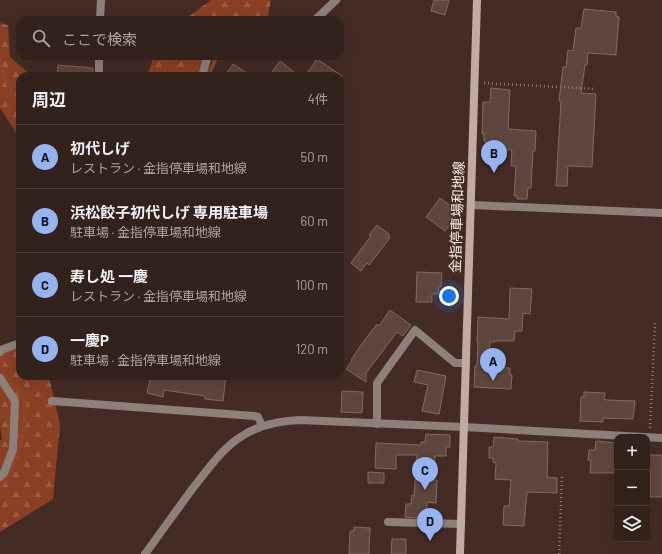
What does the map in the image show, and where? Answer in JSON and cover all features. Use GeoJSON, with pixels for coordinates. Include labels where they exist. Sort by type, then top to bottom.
{"type":"FeatureCollection","features":[{"type":"Feature","properties":{"kind":"main road","name":"金指停車場和地線"},"geometry":{"type":"LineString","coordinates":[[460,554],[477,0]]}},
{"type":"Feature","properties":{"kind":"street"},"geometry":{"type":"LineString","coordinates":[[100,16],[101,0]]}},
{"type":"Feature","properties":{"kind":"street"},"geometry":{"type":"LineString","coordinates":[[319,16],[336,0]]}},
{"type":"Feature","properties":{"kind":"street"},"geometry":{"type":"LineString","coordinates":[[99,60],[99,72]]}},
{"type":"Feature","properties":{"kind":"street"},"geometry":{"type":"LineString","coordinates":[[203,72],[207,60]]}},
{"type":"Feature","properties":{"kind":"street"},"geometry":{"type":"LineString","coordinates":[[471,205],[662,213]]}},
{"type":"Feature","properties":{"kind":"street"},"geometry":{"type":"LineString","coordinates":[[377,424],[377,383],[415,330],[455,363],[466,363]]}},
{"type":"Feature","properties":{"kind":"street"},"geometry":{"type":"LineString","coordinates":[[0,352],[1,350],[16,344]]}},
{"type":"Feature","properties":{"kind":"street"},"geometry":{"type":"LineString","coordinates":[[0,378],[15,401],[13,449],[4,473],[0,477]]}},
{"type":"Feature","properties":{"kind":"street"},"geometry":{"type":"LineString","coordinates":[[52,401],[254,416],[258,417],[262,426]]}},
{"type":"Feature","properties":{"kind":"street"},"geometry":{"type":"LineString","coordinates":[[145,554],[219,454],[239,438],[262,426],[300,420],[614,435]]}},
{"type":"Feature","properties":{"kind":"street"},"geometry":{"type":"LineString","coordinates":[[650,437],[662,438]]}},
{"type":"Feature","properties":{"kind":"street"},"geometry":{"type":"LineString","coordinates":[[388,522],[460,524]]}},
{"type":"Feature","properties":{"kind":"path"},"geometry":{"type":"LineString","coordinates":[[474,83],[595,89]]}},
{"type":"Feature","properties":{"kind":"path"},"geometry":{"type":"LineString","coordinates":[[649,434],[655,323]]}},
{"type":"Feature","properties":{"kind":"path"},"geometry":{"type":"LineString","coordinates":[[559,554],[562,476]]}},
{"type":"Feature","properties":{"kind":"green space"},"geometry":{"type":"Polygon","coordinates":[[[211,0],[271,0],[268,16],[189,16],[211,0]]]}},
{"type":"Feature","properties":{"kind":"green space"},"geometry":{"type":"Polygon","coordinates":[[[0,23],[8,25],[10,57],[27,72],[16,72],[16,133],[0,108],[0,23]]]}},
{"type":"Feature","properties":{"kind":"green space"},"geometry":{"type":"Polygon","coordinates":[[[153,60],[205,60],[201,72],[148,72],[153,60]]]}},
{"type":"Feature","properties":{"kind":"green space"},"geometry":{"type":"Polygon","coordinates":[[[16,345],[16,380],[50,380],[60,425],[53,499],[0,532],[0,440],[2,440],[0,426],[0,352],[16,345]]]}},
{"type":"Feature","properties":{"kind":"building"},"geometry":{"type":"Polygon","coordinates":[[[434,0],[449,0],[445,15],[431,11],[434,0]]]}},
{"type":"Feature","properties":{"kind":"building"},"geometry":{"type":"Polygon","coordinates":[[[584,9],[616,12],[616,16],[619,17],[616,55],[588,53],[581,93],[596,94],[592,167],[568,166],[567,186],[556,186],[561,102],[559,101],[563,67],[566,67],[568,50],[573,51],[576,28],[581,28],[584,9]]]}},
{"type":"Feature","properties":{"kind":"building"},"geometry":{"type":"Polygon","coordinates":[[[316,60],[318,60],[336,72],[308,72],[316,60]]]}},
{"type":"Feature","properties":{"kind":"building"},"geometry":{"type":"Polygon","coordinates":[[[280,61],[294,72],[272,72],[280,61]]]}},
{"type":"Feature","properties":{"kind":"building"},"geometry":{"type":"Polygon","coordinates":[[[233,64],[245,72],[228,72],[233,64]]]}},
{"type":"Feature","properties":{"kind":"building"},"geometry":{"type":"Polygon","coordinates":[[[58,65],[93,68],[92,72],[57,72],[58,65]]]}},
{"type":"Feature","properties":{"kind":"building"},"geometry":{"type":"Polygon","coordinates":[[[491,88],[510,90],[508,129],[536,131],[535,151],[533,151],[531,188],[528,188],[527,199],[517,199],[517,196],[514,196],[516,166],[511,166],[512,150],[486,149],[486,141],[484,141],[484,134],[482,134],[483,102],[490,102],[491,88]]]}},
{"type":"Feature","properties":{"kind":"building"},"geometry":{"type":"Polygon","coordinates":[[[440,198],[455,209],[450,214],[456,218],[445,231],[426,217],[440,198]]]}},
{"type":"Feature","properties":{"kind":"building"},"geometry":{"type":"Polygon","coordinates":[[[377,225],[390,235],[388,237],[390,238],[369,265],[367,263],[361,271],[351,263],[371,236],[369,235],[377,225]]]}},
{"type":"Feature","properties":{"kind":"building"},"geometry":{"type":"Polygon","coordinates":[[[417,272],[442,273],[441,287],[439,287],[438,294],[432,294],[432,302],[416,302],[417,272]]]}},
{"type":"Feature","properties":{"kind":"building"},"geometry":{"type":"Polygon","coordinates":[[[510,288],[532,289],[530,314],[523,313],[522,331],[515,331],[514,341],[490,342],[489,367],[510,368],[510,375],[512,375],[511,389],[474,387],[475,366],[477,366],[478,317],[509,319],[510,288]]]}},
{"type":"Feature","properties":{"kind":"building"},"geometry":{"type":"Polygon","coordinates":[[[390,310],[411,325],[403,336],[397,332],[366,373],[366,382],[346,369],[361,345],[377,324],[379,326],[390,310]]]}},
{"type":"Feature","properties":{"kind":"building"},"geometry":{"type":"Polygon","coordinates":[[[417,370],[446,376],[439,414],[422,411],[428,385],[414,382],[417,370]]]}},
{"type":"Feature","properties":{"kind":"building"},"geometry":{"type":"Polygon","coordinates":[[[150,380],[226,380],[223,401],[205,399],[205,396],[164,390],[163,397],[147,393],[150,380]]]}},
{"type":"Feature","properties":{"kind":"building"},"geometry":{"type":"Polygon","coordinates":[[[342,391],[363,392],[362,413],[341,412],[342,391]]]}},
{"type":"Feature","properties":{"kind":"building"},"geometry":{"type":"Polygon","coordinates":[[[584,392],[605,393],[604,399],[607,400],[635,401],[633,419],[603,418],[603,422],[580,421],[581,397],[584,397],[584,392]]]}},
{"type":"Feature","properties":{"kind":"building"},"geometry":{"type":"Polygon","coordinates":[[[426,434],[450,435],[450,447],[446,447],[446,456],[435,456],[434,480],[437,480],[436,503],[427,502],[426,518],[405,517],[406,504],[411,504],[412,495],[414,496],[417,455],[396,455],[396,469],[375,468],[376,443],[421,445],[421,442],[425,442],[426,434]]]}},
{"type":"Feature","properties":{"kind":"building"},"geometry":{"type":"Polygon","coordinates":[[[494,437],[518,439],[518,441],[548,442],[547,477],[557,478],[557,493],[527,492],[524,526],[503,525],[504,506],[509,506],[511,480],[495,479],[496,463],[493,462],[493,458],[489,458],[489,447],[493,447],[494,437]]]}},
{"type":"Feature","properties":{"kind":"building"},"geometry":{"type":"Polygon","coordinates":[[[596,441],[614,443],[614,473],[590,473],[591,460],[588,460],[589,450],[595,450],[596,441]]]}},
{"type":"Feature","properties":{"kind":"building"},"geometry":{"type":"Polygon","coordinates":[[[650,455],[662,455],[662,497],[650,497],[650,455]]]}},
{"type":"Feature","properties":{"kind":"building"},"geometry":{"type":"Polygon","coordinates":[[[368,472],[384,473],[384,483],[368,483],[368,472]]]}},
{"type":"Feature","properties":{"kind":"building"},"geometry":{"type":"Polygon","coordinates":[[[354,527],[370,528],[369,554],[349,554],[350,531],[354,531],[354,527]]]}},
{"type":"Feature","properties":{"kind":"building"},"geometry":{"type":"Polygon","coordinates":[[[392,539],[406,539],[406,554],[391,554],[392,539]]]}},
{"type":"Feature","properties":{"kind":"waterway"},"geometry":{"type":"LineString","coordinates":[[210,72],[215,60]]}},
{"type":"Feature","properties":{"kind":"waterway"},"geometry":{"type":"LineString","coordinates":[[0,65],[16,103]]}},
{"type":"Feature","properties":{"kind":"waterway"},"geometry":{"type":"LineString","coordinates":[[0,486],[12,468],[17,455],[24,428],[25,415],[24,403],[21,394],[5,377],[2,370],[1,364],[3,358],[10,349]]}},
{"type":"Feature","properties":{"kind":"place","name":"浜松餃子初代しげ 専用駐車場"},"geometry":{"type":"Point","coordinates":[494,173]}},
{"type":"Feature","properties":{"kind":"place","name":"初代しげ"},"geometry":{"type":"Point","coordinates":[493,381]}},
{"type":"Feature","properties":{"kind":"place","name":"寿し処 一慶"},"geometry":{"type":"Point","coordinates":[425,490]}},
{"type":"Feature","properties":{"kind":"place","name":"一慶P"},"geometry":{"type":"Point","coordinates":[430,541]}}]}
